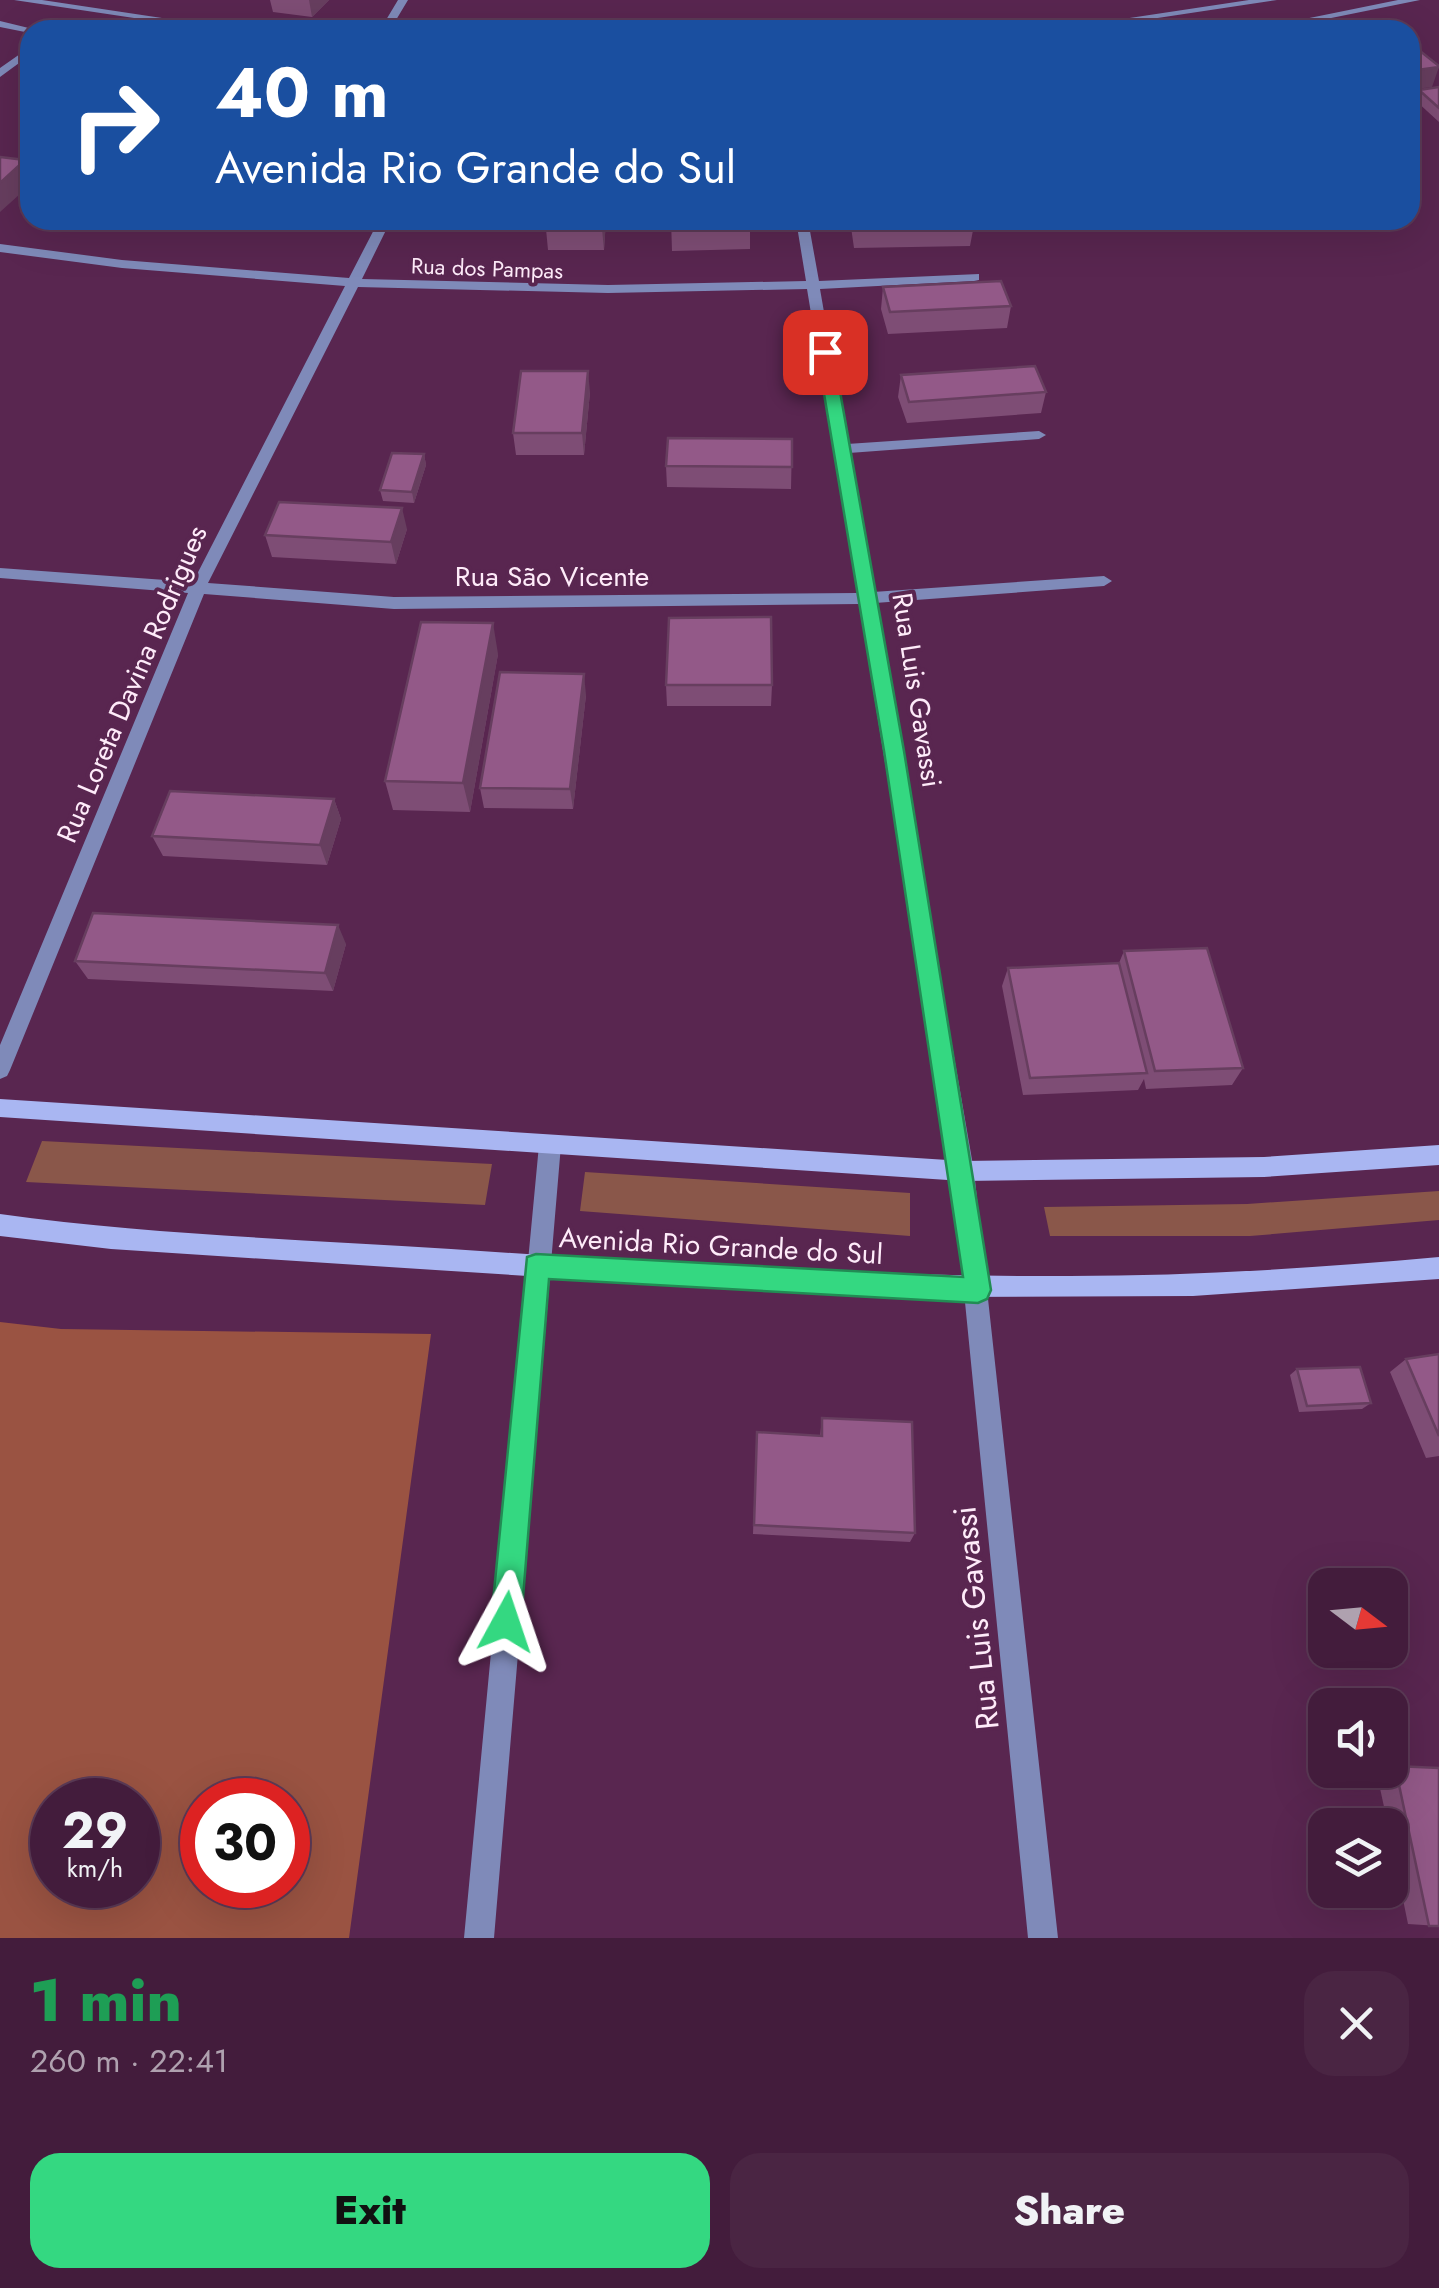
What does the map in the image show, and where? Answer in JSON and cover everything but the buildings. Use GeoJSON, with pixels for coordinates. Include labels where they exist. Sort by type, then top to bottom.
{"type":"FeatureCollection","features":[{"type":"Feature","properties":{"kind":"street"},"geometry":{"type":"LineString","coordinates":[[1127,20],[1272,0]]}},
{"type":"Feature","properties":{"kind":"street"},"geometry":{"type":"LineString","coordinates":[[1307,20],[1413,0]]}},
{"type":"Feature","properties":{"kind":"street"},"geometry":{"type":"LineString","coordinates":[[28,1],[164,20]]}},
{"type":"Feature","properties":{"kind":"street"},"geometry":{"type":"LineString","coordinates":[[0,74],[20,58]]}},
{"type":"Feature","properties":{"kind":"street","name":"Rua Loreta Davina Rodrigues"},"geometry":{"type":"LineString","coordinates":[[0,1070],[196,590],[379,230]]}},
{"type":"Feature","properties":{"kind":"street","name":"Rua Luis Gavassi"},"geometry":{"type":"LineString","coordinates":[[804,230],[869,598],[962,1172],[978,1290],[1043,1938]]}},
{"type":"Feature","properties":{"kind":"street","name":"Rua dos Pampas"},"geometry":{"type":"LineString","coordinates":[[0,248],[156,269],[354,283],[620,293],[814,288],[974,277]]}},
{"type":"Feature","properties":{"kind":"street"},"geometry":{"type":"LineString","coordinates":[[842,448],[1040,434]]}},
{"type":"Feature","properties":{"kind":"street","name":"Rua São Vicente"},"geometry":{"type":"LineString","coordinates":[[0,573],[394,604],[869,598],[1104,581]]}},
{"type":"Feature","properties":{"kind":"street"},"geometry":{"type":"LineString","coordinates":[[0,1108],[962,1172],[1264,1167],[1439,1155]]}},
{"type":"Feature","properties":{"kind":"street"},"geometry":{"type":"LineString","coordinates":[[480,1938],[536,1266],[550,1146]]}},
{"type":"Feature","properties":{"kind":"street","name":"Avenida Rio Grande do Sul"},"geometry":{"type":"LineString","coordinates":[[0,1225],[536,1266],[978,1290],[1326,1280],[1439,1268]]}},
{"type":"Feature","properties":{"kind":"shaded area"},"geometry":{"type":"Polygon","coordinates":[[[42,1141],[492,1164],[485,1205],[26,1182],[42,1141]]]}},
{"type":"Feature","properties":{"kind":"shaded area"},"geometry":{"type":"Polygon","coordinates":[[[585,1172],[910,1193],[910,1236],[580,1211],[585,1172]]]}},
{"type":"Feature","properties":{"kind":"shaded area"},"geometry":{"type":"Polygon","coordinates":[[[1439,1191],[1439,1220],[1250,1236],[1050,1236],[1044,1207],[1247,1204],[1439,1191]]]}},
{"type":"Feature","properties":{"kind":"shaded area"},"geometry":{"type":"Polygon","coordinates":[[[0,1322],[61,1329],[431,1334],[349,1938],[0,1938],[0,1322]]]}},
{"type":"Feature","properties":{"kind":"route"},"geometry":{"type":"LineString","coordinates":[[506,1622],[536,1266],[978,1290],[894,751],[825,352]]}}]}
